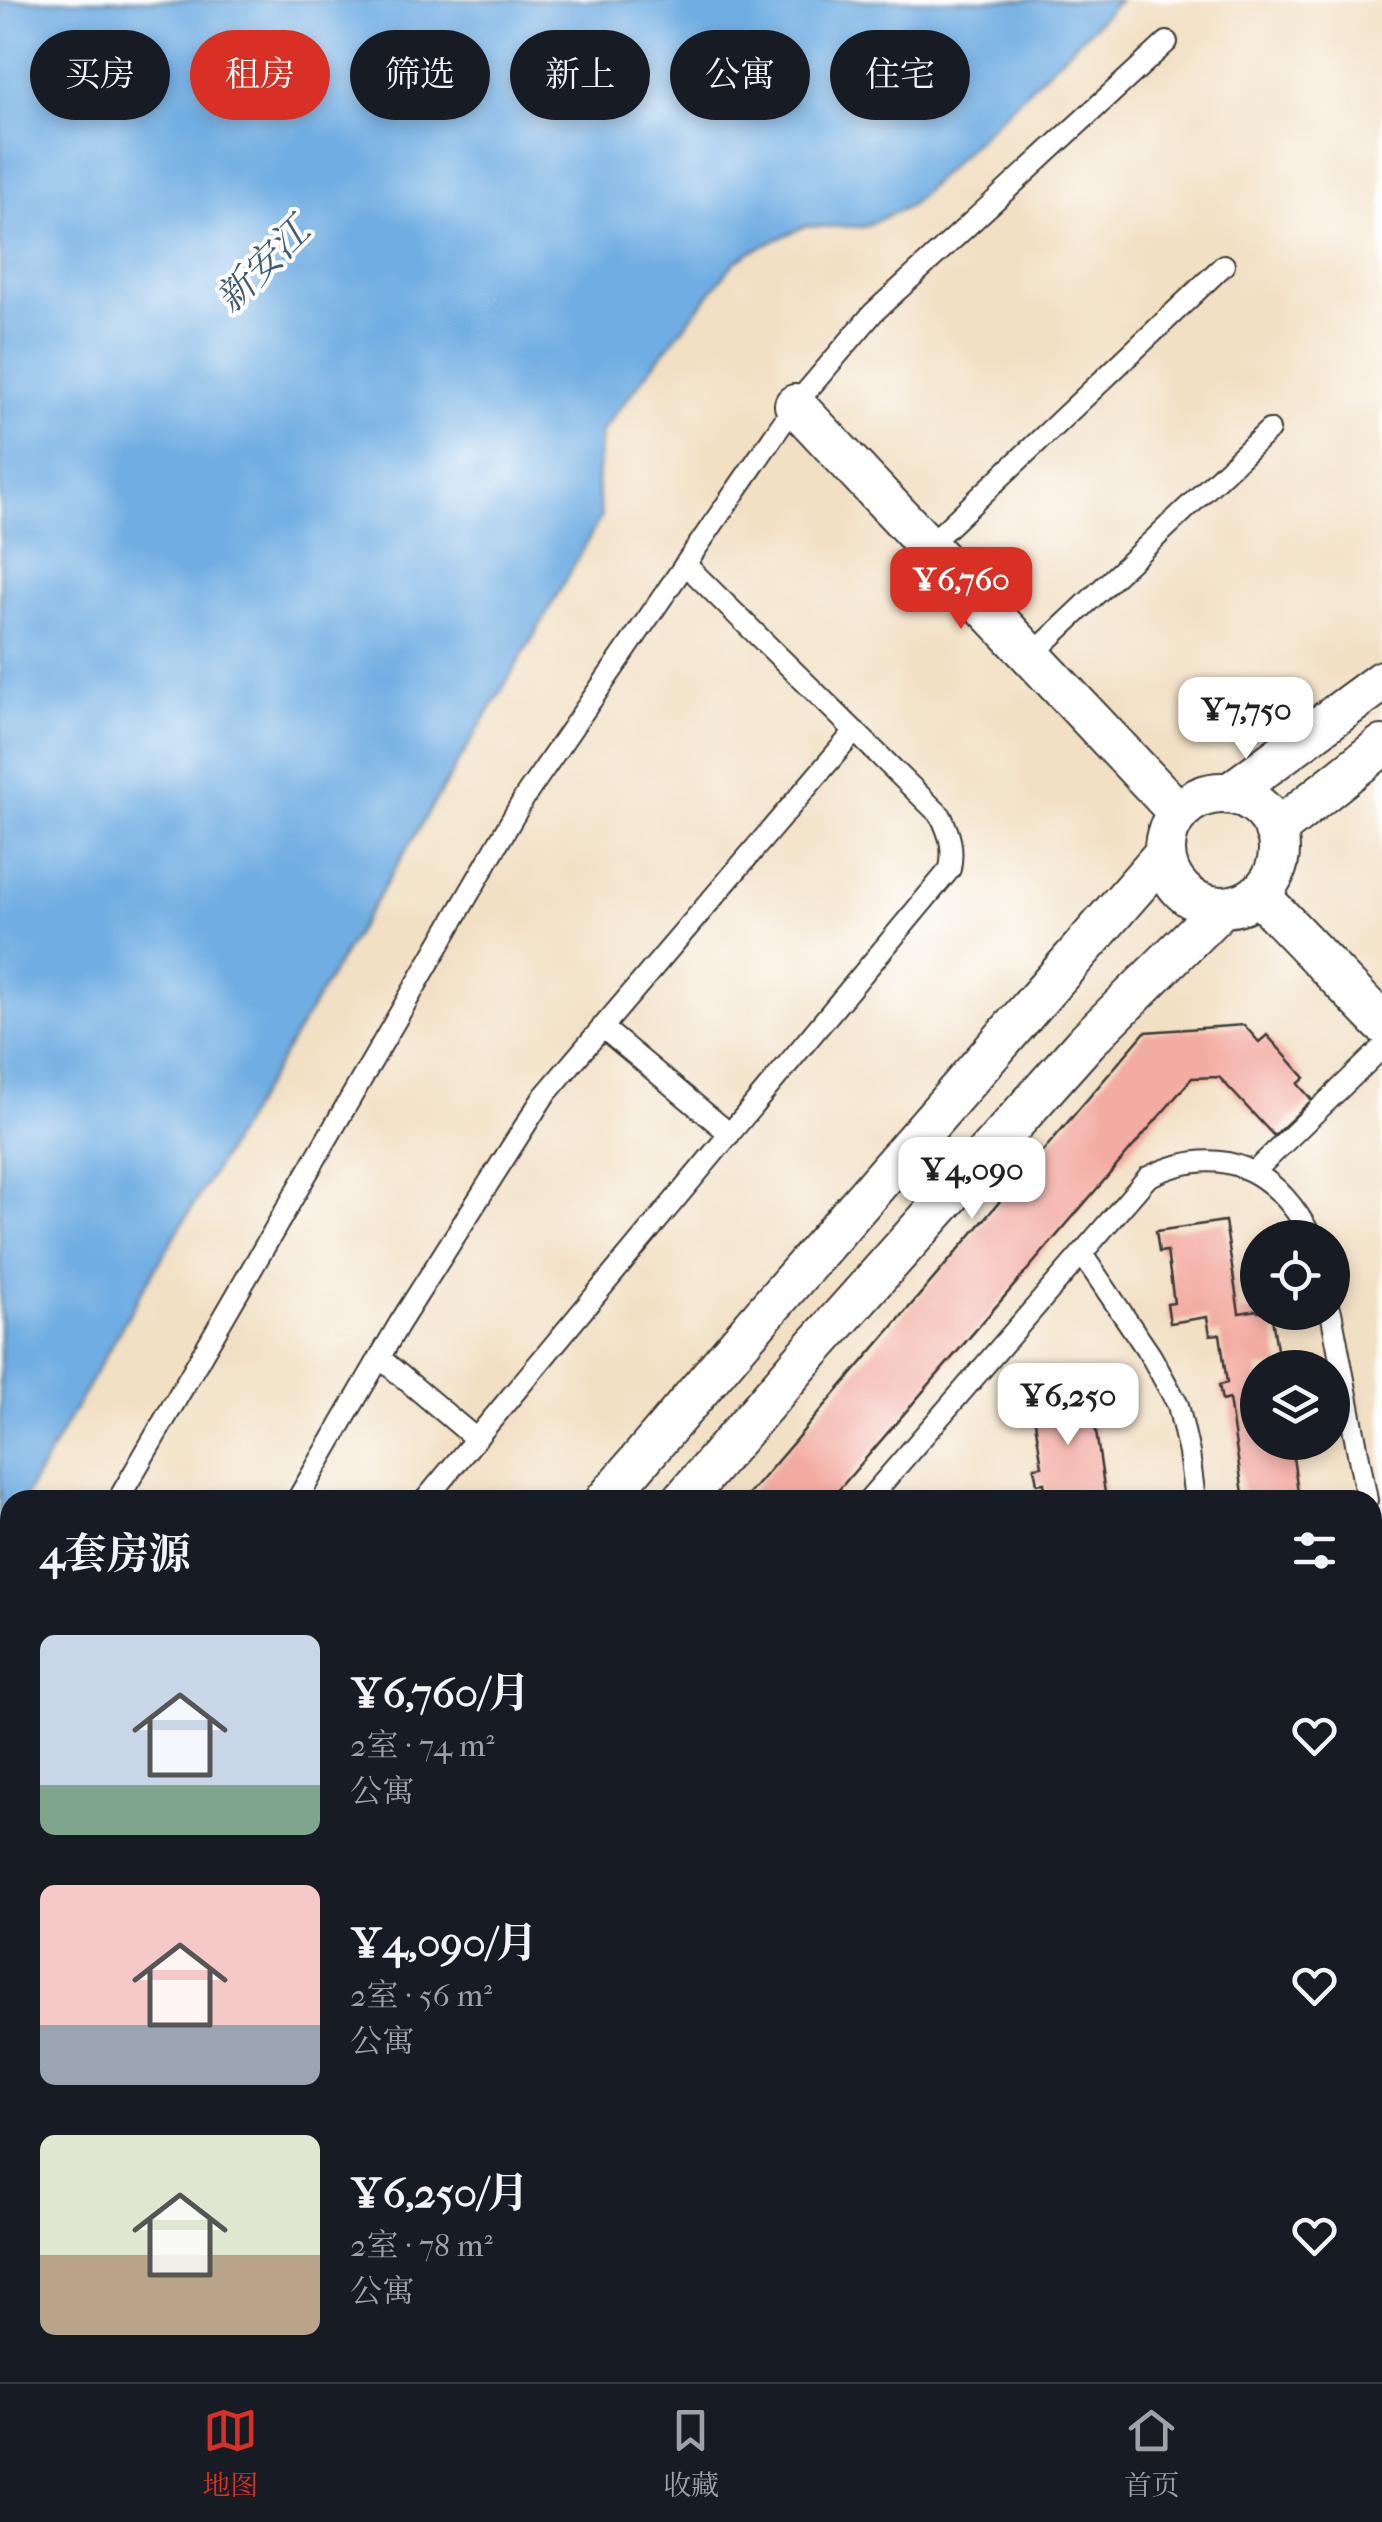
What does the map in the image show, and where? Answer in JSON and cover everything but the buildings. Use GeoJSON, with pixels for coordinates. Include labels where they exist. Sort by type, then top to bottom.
{"type":"FeatureCollection","features":[{"type":"Feature","properties":{"kind":"street"},"geometry":{"type":"LineString","coordinates":[[795,404],[1178,812]]}},
{"type":"Feature","properties":{"kind":"street"},"geometry":{"type":"LineString","coordinates":[[1230,793],[1382,681]]}},
{"type":"Feature","properties":{"kind":"street"},"geometry":{"type":"LineString","coordinates":[[1275,831],[1382,746]]}},
{"type":"Feature","properties":{"kind":"street"},"geometry":{"type":"LineString","coordinates":[[692,1490],[800,1362],[1087,1040],[1240,900],[1272,876],[1278,862],[1278,843],[1262,810],[1248,799],[1230,793],[1211,793],[1178,812],[1169,828],[1167,866],[1175,884],[1206,906],[1240,900]]}},
{"type":"Feature","properties":{"kind":"street"},"geometry":{"type":"LineString","coordinates":[[614,1490],[1165,853]]}},
{"type":"Feature","properties":{"kind":"street"},"geometry":{"type":"LineString","coordinates":[[1240,900],[1382,1023]]}},
{"type":"Feature","properties":{"kind":"lane"},"geometry":{"type":"LineString","coordinates":[[124,1490],[526,795],[795,404],[874,313],[1167,42]]}},
{"type":"Feature","properties":{"kind":"lane"},"geometry":{"type":"LineString","coordinates":[[928,546],[1224,265]]}},
{"type":"Feature","properties":{"kind":"lane"},"geometry":{"type":"LineString","coordinates":[[1031,656],[1269,430]]}},
{"type":"Feature","properties":{"kind":"lane"},"geometry":{"type":"LineString","coordinates":[[433,1490],[950,870],[951,838],[942,816],[685,564]]}},
{"type":"Feature","properties":{"kind":"lane"},"geometry":{"type":"LineString","coordinates":[[303,1490],[380,1358],[544,1096],[855,731]]}},
{"type":"Feature","properties":{"kind":"lane"},"geometry":{"type":"LineString","coordinates":[[602,1027],[730,1134]]}},
{"type":"Feature","properties":{"kind":"lane"},"geometry":{"type":"LineString","coordinates":[[1254,1172],[1382,1048]]}},
{"type":"Feature","properties":{"kind":"lane"},"geometry":{"type":"LineString","coordinates":[[877,1490],[1148,1177],[1202,1160],[1238,1165],[1272,1185],[1302,1220]]}},
{"type":"Feature","properties":{"kind":"lane"},"geometry":{"type":"LineString","coordinates":[[1082,1254],[1151,1356],[1178,1405],[1195,1490]]}},
{"type":"Feature","properties":{"kind":"lane"},"geometry":{"type":"LineString","coordinates":[[1334,1330],[1364,1490]]}},
{"type":"Feature","properties":{"kind":"lane"},"geometry":{"type":"LineString","coordinates":[[380,1358],[476,1439]]}},
{"type":"Feature","properties":{"kind":"water","name":"新安江"},"geometry":{"type":"Polygon","coordinates":[[[0,0],[1120,0],[909,206],[863,227],[805,226],[734,263],[601,432],[597,483],[601,517],[531,641],[142,1291],[29,1490],[0,1490],[0,0]]]}}]}
